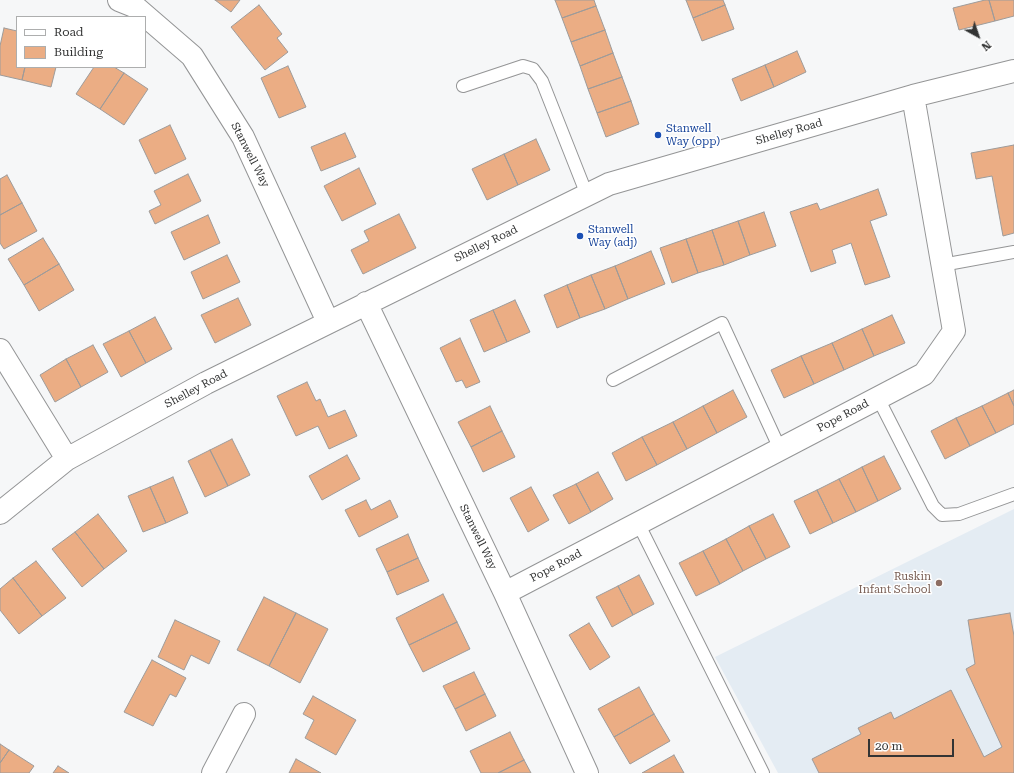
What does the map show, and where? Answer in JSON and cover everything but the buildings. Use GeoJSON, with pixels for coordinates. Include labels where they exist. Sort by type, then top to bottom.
{"type":"FeatureCollection","features":[{"type":"Feature","properties":{"kind":"street","name":"Stanwell Way"},"geometry":{"type":"LineString","coordinates":[[119,0],[134,6],[146,16]]}},
{"type":"Feature","properties":{"kind":"street","name":"Stanwell Way"},"geometry":{"type":"LineString","coordinates":[[146,16],[192,56],[243,137],[328,322]]}},
{"type":"Feature","properties":{"kind":"street","name":"Shelley Road"},"geometry":{"type":"LineString","coordinates":[[0,513],[67,458],[206,383],[609,184],[912,96],[1014,71]]}},
{"type":"Feature","properties":{"kind":"street","name":"Pope Road"},"geometry":{"type":"LineString","coordinates":[[505,593],[924,374],[954,331],[912,96]]}},
{"type":"Feature","properties":{"kind":"street","name":"Stanwell Way"},"geometry":{"type":"LineString","coordinates":[[366,303],[505,593],[587,773]]}},
{"type":"Feature","properties":{"kind":"street"},"geometry":{"type":"LineString","coordinates":[[0,350],[67,458]]}},
{"type":"Feature","properties":{"kind":"street"},"geometry":{"type":"LineString","coordinates":[[213,773],[244,714]]}},
{"type":"Feature","properties":{"kind":"lane"},"geometry":{"type":"LineString","coordinates":[[463,86],[523,66],[533,69],[542,81],[587,195]]}},
{"type":"Feature","properties":{"kind":"lane"},"geometry":{"type":"LineString","coordinates":[[942,265],[1014,252]]}},
{"type":"Feature","properties":{"kind":"lane"},"geometry":{"type":"LineString","coordinates":[[612,380],[722,323],[780,449]]}},
{"type":"Feature","properties":{"kind":"lane"},"geometry":{"type":"LineString","coordinates":[[878,398],[933,506],[942,515],[959,514],[1014,494]]}},
{"type":"Feature","properties":{"kind":"lane"},"geometry":{"type":"LineString","coordinates":[[638,523],[763,773]]}},
{"type":"Feature","properties":{"kind":"shaded area","name":"Ruskin Infant School"},"geometry":{"type":"Polygon","coordinates":[[[1014,509],[1014,773],[778,773],[715,657],[1014,509]]]}},
{"type":"Feature","properties":{"kind":"place","name":"Stanwell Way (opp)"},"geometry":{"type":"Point","coordinates":[658,135]}},
{"type":"Feature","properties":{"kind":"place","name":"Stanwell Way (adj)"},"geometry":{"type":"Point","coordinates":[580,236]}},
{"type":"Feature","properties":{"kind":"place","name":"Ruskin Infant School"},"geometry":{"type":"Point","coordinates":[939,583]}}]}
